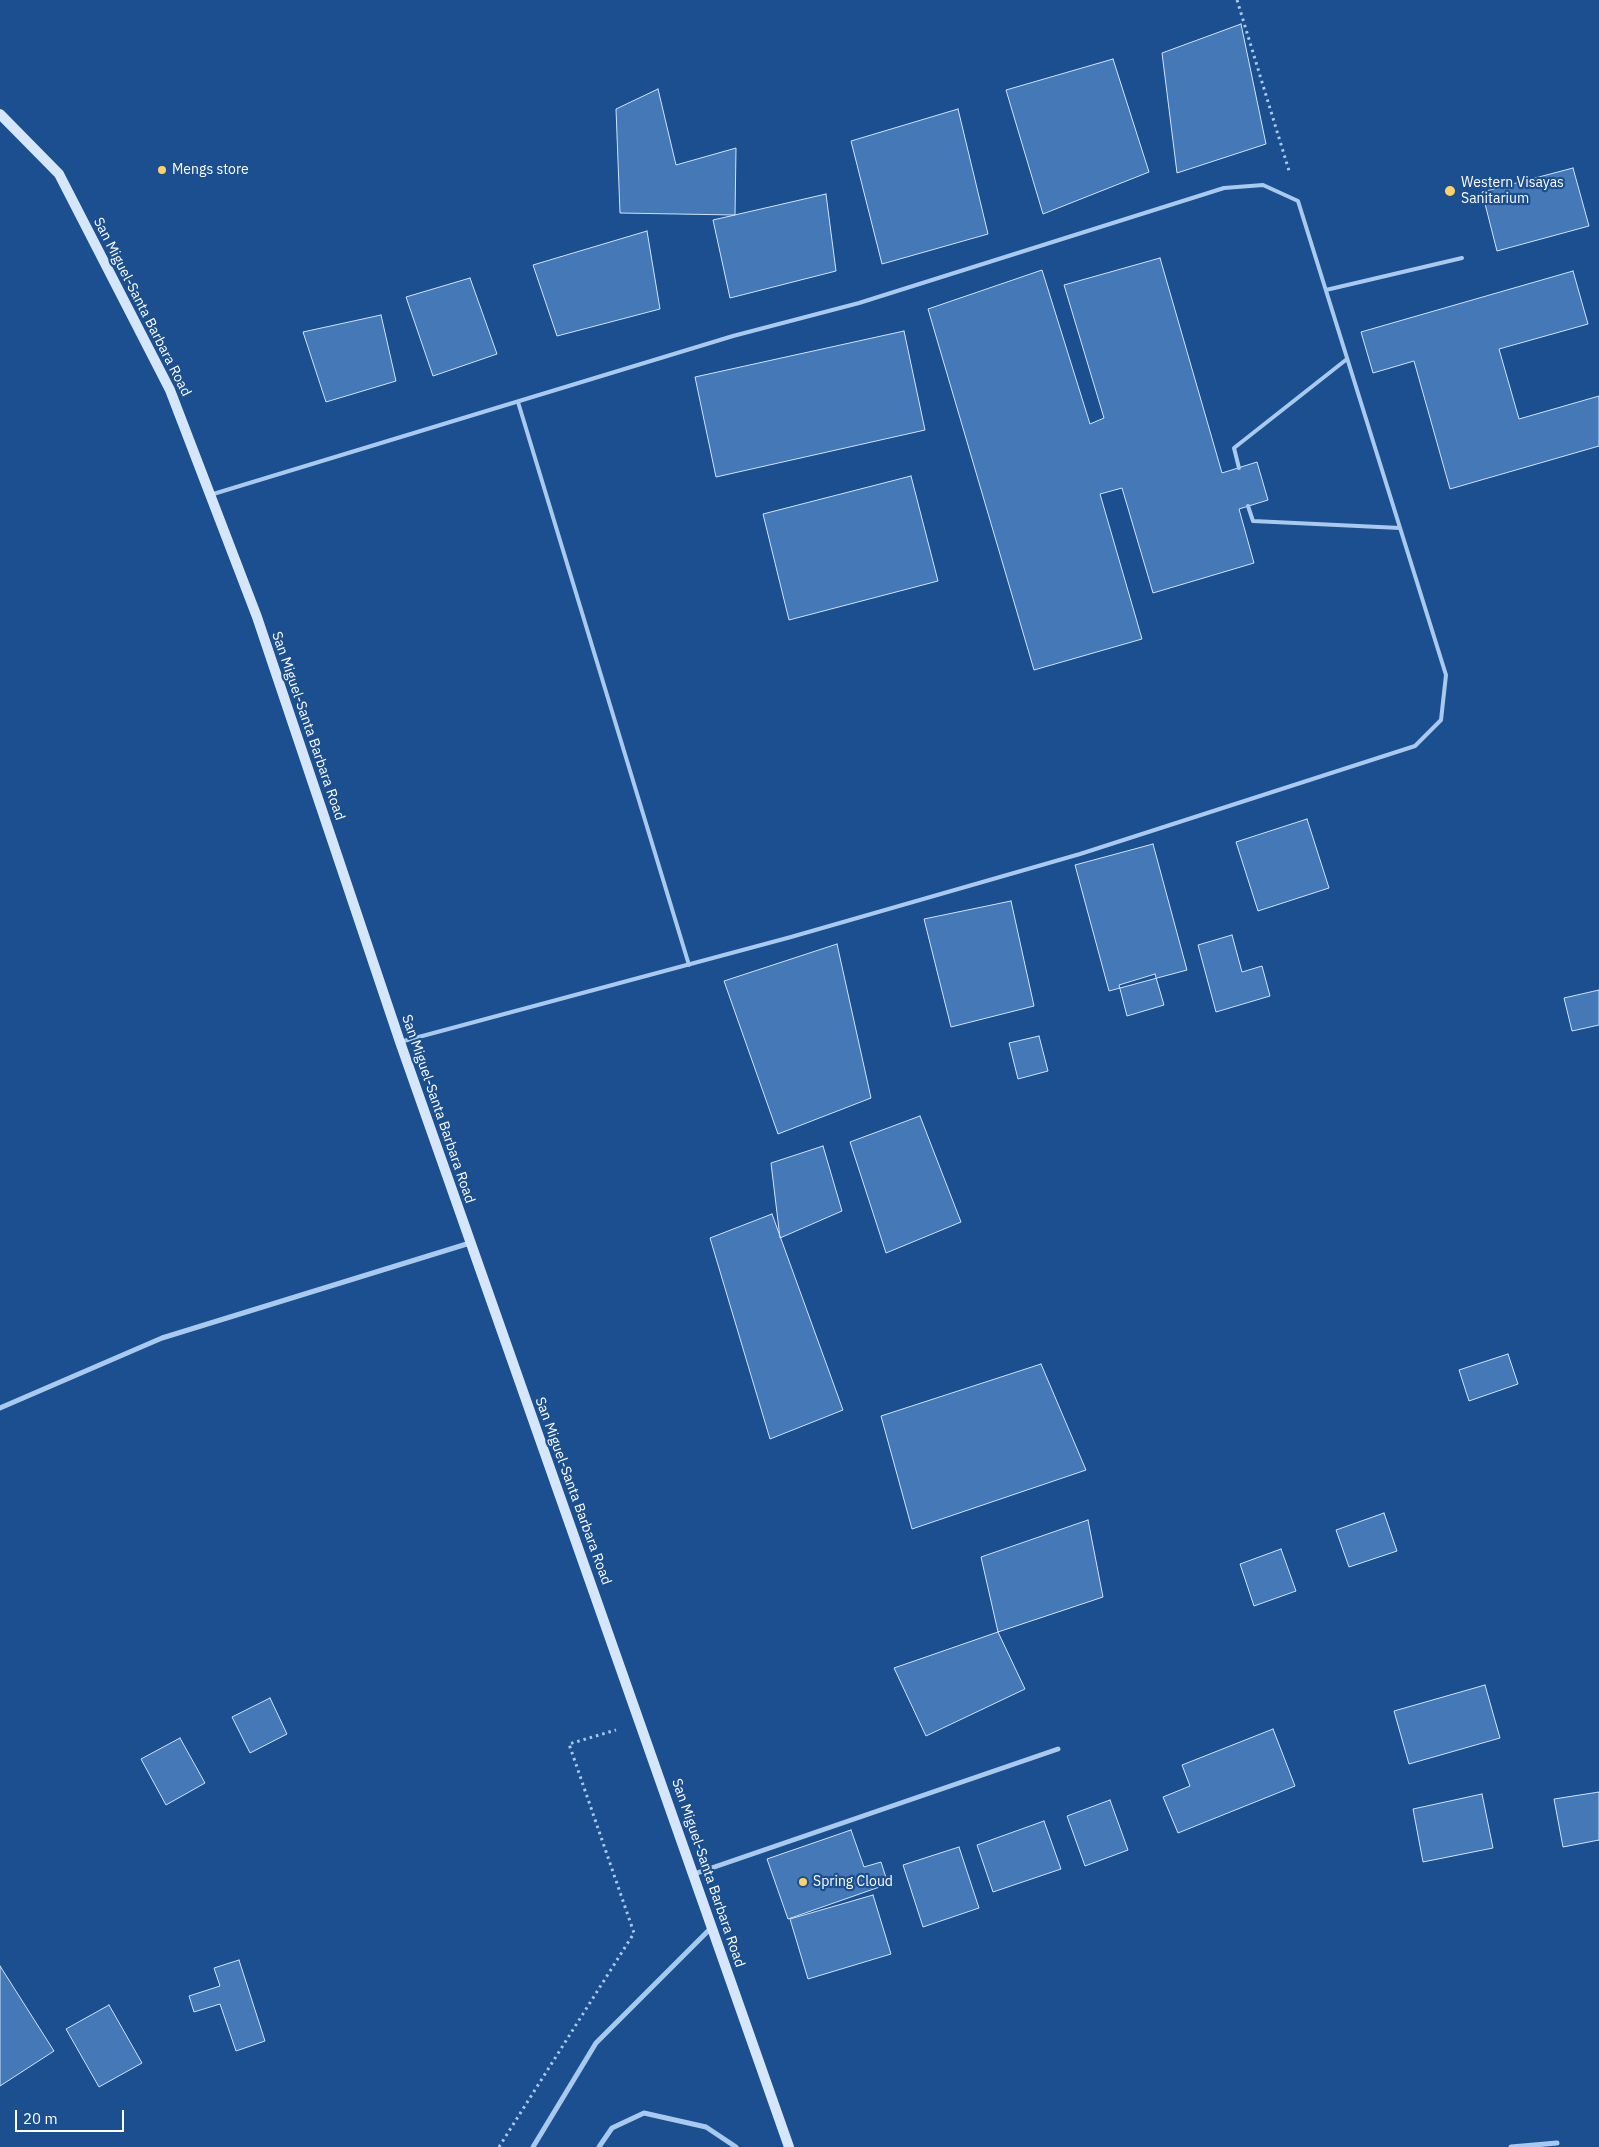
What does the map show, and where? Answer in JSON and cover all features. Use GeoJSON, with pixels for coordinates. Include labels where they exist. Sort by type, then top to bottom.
{"type":"FeatureCollection","features":[{"type":"Feature","properties":{"kind":"main road","name":"San Miguel-Santa Barbara Road"},"geometry":{"type":"LineString","coordinates":[[0,114],[59,174],[170,390],[257,617],[400,1042],[641,1722],[789,2147]]}},
{"type":"Feature","properties":{"kind":"street"},"geometry":{"type":"LineString","coordinates":[[0,1408],[162,1338],[470,1242]]}},
{"type":"Feature","properties":{"kind":"street"},"geometry":{"type":"LineString","coordinates":[[694,1874],[1058,1749]]}},
{"type":"Feature","properties":{"kind":"street"},"geometry":{"type":"LineString","coordinates":[[533,2147],[596,2043],[712,1926]]}},
{"type":"Feature","properties":{"kind":"street"},"geometry":{"type":"LineString","coordinates":[[598,2147],[612,2128],[644,2113],[706,2127],[736,2147]]}},
{"type":"Feature","properties":{"kind":"street"},"geometry":{"type":"LineString","coordinates":[[1511,2147],[1557,2143]]}},
{"type":"Feature","properties":{"kind":"lane"},"geometry":{"type":"LineString","coordinates":[[210,495],[733,336],[868,300],[1224,188],[1263,185],[1298,201],[1446,675],[1441,720],[1415,746],[1080,854],[689,964],[400,1042]]}},
{"type":"Feature","properties":{"kind":"lane"},"geometry":{"type":"LineString","coordinates":[[1326,290],[1462,258]]}},
{"type":"Feature","properties":{"kind":"lane"},"geometry":{"type":"LineString","coordinates":[[1239,468],[1234,448],[1347,359]]}},
{"type":"Feature","properties":{"kind":"lane"},"geometry":{"type":"LineString","coordinates":[[518,402],[689,964]]}},
{"type":"Feature","properties":{"kind":"lane"},"geometry":{"type":"LineString","coordinates":[[1248,506],[1252,521],[1400,528]]}},
{"type":"Feature","properties":{"kind":"path"},"geometry":{"type":"LineString","coordinates":[[1237,0],[1298,201]]}},
{"type":"Feature","properties":{"kind":"path"},"geometry":{"type":"LineString","coordinates":[[499,2147],[634,1932],[569,1744],[641,1722]]}},
{"type":"Feature","properties":{"kind":"building"},"geometry":{"type":"Polygon","coordinates":[[[1241,24],[1266,144],[1177,173],[1162,53],[1241,24]]]}},
{"type":"Feature","properties":{"kind":"building"},"geometry":{"type":"Polygon","coordinates":[[[1113,59],[1149,172],[1043,214],[1006,90],[1113,59]]]}},
{"type":"Feature","properties":{"kind":"building"},"geometry":{"type":"Polygon","coordinates":[[[658,89],[676,165],[736,148],[735,215],[620,213],[616,109],[658,89]]]}},
{"type":"Feature","properties":{"kind":"building"},"geometry":{"type":"Polygon","coordinates":[[[958,109],[988,234],[882,264],[851,141],[958,109]]]}},
{"type":"Feature","properties":{"kind":"building"},"geometry":{"type":"Polygon","coordinates":[[[1573,168],[1589,226],[1497,251],[1482,192],[1573,168]]]}},
{"type":"Feature","properties":{"kind":"building"},"geometry":{"type":"Polygon","coordinates":[[[826,194],[836,271],[730,298],[713,220],[826,194]]]}},
{"type":"Feature","properties":{"kind":"building"},"geometry":{"type":"Polygon","coordinates":[[[647,231],[660,309],[557,336],[533,265],[647,231]]]}},
{"type":"Feature","properties":{"kind":"building"},"geometry":{"type":"Polygon","coordinates":[[[1160,258],[1222,473],[1257,462],[1268,500],[1239,509],[1254,563],[1153,593],[1122,488],[1100,494],[1142,639],[1034,670],[928,309],[1042,270],[1090,424],[1104,418],[1064,285],[1160,258]]]}},
{"type":"Feature","properties":{"kind":"building"},"geometry":{"type":"Polygon","coordinates":[[[1573,271],[1588,324],[1499,349],[1519,419],[1599,396],[1599,446],[1450,489],[1414,361],[1373,373],[1361,332],[1573,271]]]}},
{"type":"Feature","properties":{"kind":"building"},"geometry":{"type":"Polygon","coordinates":[[[470,278],[497,354],[433,376],[406,297],[470,278]]]}},
{"type":"Feature","properties":{"kind":"building"},"geometry":{"type":"Polygon","coordinates":[[[381,315],[396,381],[326,402],[303,332],[381,315]]]}},
{"type":"Feature","properties":{"kind":"building"},"geometry":{"type":"Polygon","coordinates":[[[904,331],[925,430],[716,477],[695,377],[904,331]]]}},
{"type":"Feature","properties":{"kind":"building"},"geometry":{"type":"Polygon","coordinates":[[[911,476],[938,581],[789,620],[763,514],[911,476]]]}},
{"type":"Feature","properties":{"kind":"building"},"geometry":{"type":"Polygon","coordinates":[[[1307,819],[1329,888],[1258,911],[1236,842],[1307,819]]]}},
{"type":"Feature","properties":{"kind":"building"},"geometry":{"type":"Polygon","coordinates":[[[1153,844],[1187,970],[1109,991],[1075,865],[1153,844]]]}},
{"type":"Feature","properties":{"kind":"building"},"geometry":{"type":"Polygon","coordinates":[[[1011,901],[1034,1006],[951,1027],[924,919],[1011,901]]]}},
{"type":"Feature","properties":{"kind":"building"},"geometry":{"type":"Polygon","coordinates":[[[1232,935],[1242,972],[1262,966],[1270,996],[1216,1012],[1198,945],[1232,935]]]}},
{"type":"Feature","properties":{"kind":"building"},"geometry":{"type":"Polygon","coordinates":[[[837,944],[871,1098],[778,1134],[724,981],[837,944]]]}},
{"type":"Feature","properties":{"kind":"building"},"geometry":{"type":"Polygon","coordinates":[[[1155,974],[1164,1005],[1127,1016],[1119,985],[1155,974]]]}},
{"type":"Feature","properties":{"kind":"building"},"geometry":{"type":"Polygon","coordinates":[[[1599,990],[1599,1025],[1572,1031],[1564,998],[1599,990]]]}},
{"type":"Feature","properties":{"kind":"building"},"geometry":{"type":"Polygon","coordinates":[[[1039,1036],[1048,1071],[1018,1079],[1009,1043],[1039,1036]]]}},
{"type":"Feature","properties":{"kind":"building"},"geometry":{"type":"Polygon","coordinates":[[[920,1116],[961,1222],[886,1253],[850,1142],[920,1116]]]}},
{"type":"Feature","properties":{"kind":"building"},"geometry":{"type":"Polygon","coordinates":[[[823,1146],[842,1211],[780,1238],[771,1163],[823,1146]]]}},
{"type":"Feature","properties":{"kind":"building"},"geometry":{"type":"Polygon","coordinates":[[[772,1214],[843,1410],[770,1439],[710,1238],[772,1214]]]}},
{"type":"Feature","properties":{"kind":"building"},"geometry":{"type":"Polygon","coordinates":[[[1508,1354],[1518,1384],[1469,1401],[1459,1370],[1508,1354]]]}},
{"type":"Feature","properties":{"kind":"building"},"geometry":{"type":"Polygon","coordinates":[[[1041,1364],[1086,1470],[912,1529],[881,1416],[1041,1364]]]}},
{"type":"Feature","properties":{"kind":"building"},"geometry":{"type":"Polygon","coordinates":[[[1384,1513],[1397,1551],[1349,1567],[1336,1530],[1384,1513]]]}},
{"type":"Feature","properties":{"kind":"building"},"geometry":{"type":"Polygon","coordinates":[[[1088,1520],[1103,1597],[998,1632],[981,1557],[1088,1520]]]}},
{"type":"Feature","properties":{"kind":"building"},"geometry":{"type":"Polygon","coordinates":[[[1281,1549],[1296,1591],[1254,1606],[1240,1564],[1281,1549]]]}},
{"type":"Feature","properties":{"kind":"building"},"geometry":{"type":"Polygon","coordinates":[[[998,1632],[1025,1689],[926,1736],[894,1668],[998,1632]]]}},
{"type":"Feature","properties":{"kind":"building"},"geometry":{"type":"Polygon","coordinates":[[[1485,1685],[1500,1738],[1409,1764],[1394,1711],[1485,1685]]]}},
{"type":"Feature","properties":{"kind":"building"},"geometry":{"type":"Polygon","coordinates":[[[270,1698],[287,1734],[250,1753],[232,1717],[270,1698]]]}},
{"type":"Feature","properties":{"kind":"building"},"geometry":{"type":"Polygon","coordinates":[[[1273,1729],[1295,1786],[1178,1833],[1163,1797],[1190,1786],[1182,1765],[1273,1729]]]}},
{"type":"Feature","properties":{"kind":"building"},"geometry":{"type":"Polygon","coordinates":[[[180,1738],[205,1783],[166,1805],[141,1759],[180,1738]]]}},
{"type":"Feature","properties":{"kind":"building"},"geometry":{"type":"Polygon","coordinates":[[[1599,1792],[1599,1840],[1563,1847],[1554,1799],[1599,1792]]]}},
{"type":"Feature","properties":{"kind":"building"},"geometry":{"type":"Polygon","coordinates":[[[1482,1794],[1493,1848],[1423,1862],[1413,1809],[1482,1794]]]}},
{"type":"Feature","properties":{"kind":"building"},"geometry":{"type":"Polygon","coordinates":[[[1110,1800],[1128,1850],[1085,1866],[1067,1816],[1110,1800]]]}},
{"type":"Feature","properties":{"kind":"building"},"geometry":{"type":"Polygon","coordinates":[[[1044,1821],[1061,1869],[993,1892],[977,1845],[1044,1821]]]}},
{"type":"Feature","properties":{"kind":"building"},"geometry":{"type":"Polygon","coordinates":[[[851,1830],[864,1867],[881,1862],[888,1884],[788,1919],[767,1859],[851,1830]]]}},
{"type":"Feature","properties":{"kind":"building"},"geometry":{"type":"Polygon","coordinates":[[[959,1847],[979,1908],[923,1927],[903,1865],[959,1847]]]}},
{"type":"Feature","properties":{"kind":"building"},"geometry":{"type":"Polygon","coordinates":[[[873,1895],[891,1954],[808,1979],[790,1919],[873,1895]]]}},
{"type":"Feature","properties":{"kind":"building"},"geometry":{"type":"Polygon","coordinates":[[[239,1960],[265,2041],[236,2051],[220,2004],[194,2012],[189,1996],[220,1986],[214,1968],[239,1960]]]}},
{"type":"Feature","properties":{"kind":"building"},"geometry":{"type":"Polygon","coordinates":[[[0,1966],[54,2051],[0,2086],[0,1966]]]}},
{"type":"Feature","properties":{"kind":"building"},"geometry":{"type":"Polygon","coordinates":[[[109,2005],[142,2063],[99,2087],[66,2029],[109,2005]]]}},
{"type":"Feature","properties":{"kind":"place","name":"Mengs store"},"geometry":{"type":"Point","coordinates":[162,170]}},
{"type":"Feature","properties":{"kind":"place","name":"Western Visayas Sanitarium"},"geometry":{"type":"Point","coordinates":[1450,191]}},
{"type":"Feature","properties":{"kind":"place","name":"Spring Cloud"},"geometry":{"type":"Point","coordinates":[803,1882]}}]}
